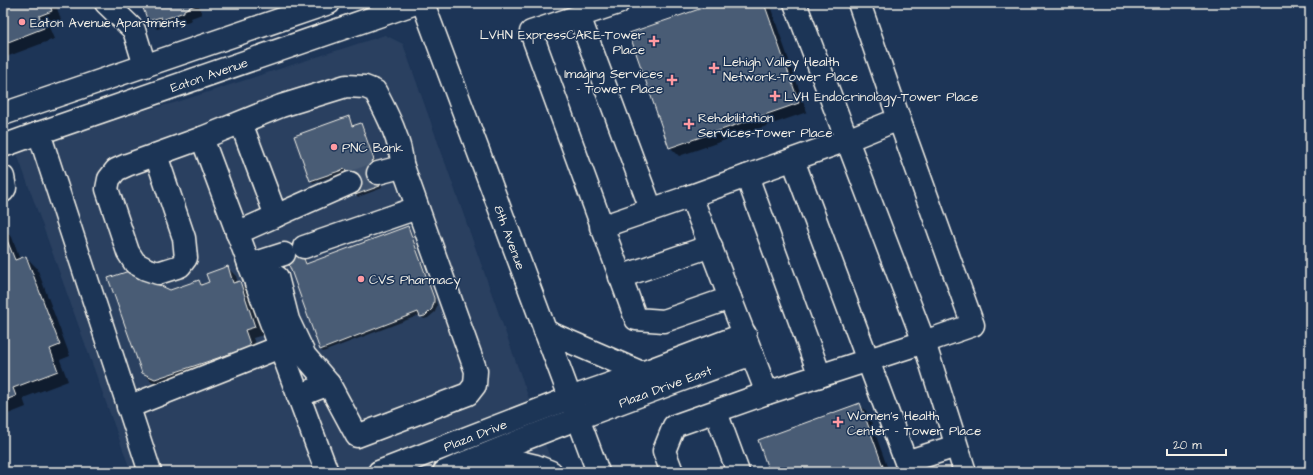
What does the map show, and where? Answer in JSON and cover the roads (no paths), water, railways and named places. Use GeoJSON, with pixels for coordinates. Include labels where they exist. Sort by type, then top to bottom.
{"type":"FeatureCollection","features":[{"type":"Feature","properties":{"kind":"street"},"geometry":{"type":"LineString","coordinates":[[106,3],[134,30]]}},
{"type":"Feature","properties":{"kind":"street"},"geometry":{"type":"LineString","coordinates":[[123,3],[134,30],[145,66]]}},
{"type":"Feature","properties":{"kind":"street"},"geometry":{"type":"LineString","coordinates":[[3,114],[329,3]]}},
{"type":"Feature","properties":{"kind":"street","name":"Eaton Avenue"},"geometry":{"type":"LineString","coordinates":[[3,146],[416,3]]}},
{"type":"Feature","properties":{"kind":"street","name":"8th Avenue"},"geometry":{"type":"LineString","coordinates":[[423,3],[598,472]]}},
{"type":"Feature","properties":{"kind":"street"},"geometry":{"type":"LineString","coordinates":[[618,3],[531,32],[601,227],[636,319],[664,321],[730,298]]}},
{"type":"Feature","properties":{"kind":"street"},"geometry":{"type":"LineString","coordinates":[[795,3],[924,342],[965,472]]}},
{"type":"Feature","properties":{"kind":"street"},"geometry":{"type":"LineString","coordinates":[[672,472],[664,451],[674,426],[973,325],[859,3]]}},
{"type":"Feature","properties":{"kind":"street"},"geometry":{"type":"LineString","coordinates":[[579,16],[651,209]]}},
{"type":"Feature","properties":{"kind":"street"},"geometry":{"type":"LineString","coordinates":[[156,155],[184,238],[186,258],[180,266],[158,273],[135,263],[128,252],[107,189],[108,179],[116,170],[241,123],[281,106],[346,86],[365,87],[375,91],[387,114],[401,158],[392,168],[417,208],[476,372],[475,384],[468,394],[357,436],[329,384],[305,356],[288,320],[276,277],[253,274]]}},
{"type":"Feature","properties":{"kind":"street"},"geometry":{"type":"LineString","coordinates":[[601,227],[793,160],[899,119]]}},
{"type":"Feature","properties":{"kind":"street"},"geometry":{"type":"LineString","coordinates":[[241,123],[276,216]]}},
{"type":"Feature","properties":{"kind":"street"},"geometry":{"type":"LineString","coordinates":[[39,133],[150,472]]}},
{"type":"Feature","properties":{"kind":"street"},"geometry":{"type":"LineString","coordinates":[[202,138],[327,472]]}},
{"type":"Feature","properties":{"kind":"street"},"geometry":{"type":"LineString","coordinates":[[793,160],[906,462],[956,446]]}},
{"type":"Feature","properties":{"kind":"street"},"geometry":{"type":"LineString","coordinates":[[747,176],[820,376]]}},
{"type":"Feature","properties":{"kind":"street"},"geometry":{"type":"LineString","coordinates":[[3,177],[5,188],[3,191]]}},
{"type":"Feature","properties":{"kind":"street"},"geometry":{"type":"LineString","coordinates":[[237,233],[350,183]]}},
{"type":"Feature","properties":{"kind":"street"},"geometry":{"type":"LineString","coordinates":[[690,196],[711,246],[767,394]]}},
{"type":"Feature","properties":{"kind":"street"},"geometry":{"type":"LineString","coordinates":[[253,274],[294,250],[417,208]]}},
{"type":"Feature","properties":{"kind":"street"},"geometry":{"type":"LineString","coordinates":[[620,277],[711,246]]}},
{"type":"Feature","properties":{"kind":"street"},"geometry":{"type":"LineString","coordinates":[[545,331],[642,373]]}},
{"type":"Feature","properties":{"kind":"street","name":"Plaza Drive East"},"geometry":{"type":"LineString","coordinates":[[570,398],[642,373],[745,334]]}},
{"type":"Feature","properties":{"kind":"street"},"geometry":{"type":"LineString","coordinates":[[128,407],[280,347]]}},
{"type":"Feature","properties":{"kind":"street","name":"Plaza Drive East"},"geometry":{"type":"LineString","coordinates":[[578,419],[752,354]]}},
{"type":"Feature","properties":{"kind":"street"},"geometry":{"type":"LineString","coordinates":[[298,396],[329,384]]}},
{"type":"Feature","properties":{"kind":"street","name":"Plaza Drive"},"geometry":{"type":"LineString","coordinates":[[380,472],[570,398]]}},
{"type":"Feature","properties":{"kind":"street"},"geometry":{"type":"LineString","coordinates":[[716,412],[738,472]]}},
{"type":"Feature","properties":{"kind":"street","name":"Plaza Drive"},"geometry":{"type":"LineString","coordinates":[[444,472],[578,419]]}},
{"type":"Feature","properties":{"kind":"street"},"geometry":{"type":"LineString","coordinates":[[467,462],[519,462],[536,466],[551,472]]}},
{"type":"Feature","properties":{"kind":"tunnel"},"geometry":{"type":"LineString","coordinates":[[350,183],[378,173]]}},
{"type":"Feature","properties":{"kind":"place","name":"Eaton Avenue Apartments"},"geometry":{"type":"Point","coordinates":[22,22]}},
{"type":"Feature","properties":{"kind":"place","name":"LVHN ExpressCARE-Tower Place"},"geometry":{"type":"Point","coordinates":[654,41]}},
{"type":"Feature","properties":{"kind":"place","name":"Lehigh Valley Health Network–Tower Place"},"geometry":{"type":"Point","coordinates":[714,68]}},
{"type":"Feature","properties":{"kind":"place","name":"Imaging Services - Tower Place"},"geometry":{"type":"Point","coordinates":[672,80]}},
{"type":"Feature","properties":{"kind":"place","name":"LVH Endocrinology-Tower Place"},"geometry":{"type":"Point","coordinates":[775,96]}},
{"type":"Feature","properties":{"kind":"place","name":"Rehabilitation Services–Tower Place"},"geometry":{"type":"Point","coordinates":[689,124]}},
{"type":"Feature","properties":{"kind":"place","name":"PNC Bank"},"geometry":{"type":"Point","coordinates":[334,147]}},
{"type":"Feature","properties":{"kind":"place","name":"CVS Pharmacy"},"geometry":{"type":"Point","coordinates":[361,279]}},
{"type":"Feature","properties":{"kind":"place","name":"Women’s Health Center - Tower Place"},"geometry":{"type":"Point","coordinates":[838,422]}}]}
